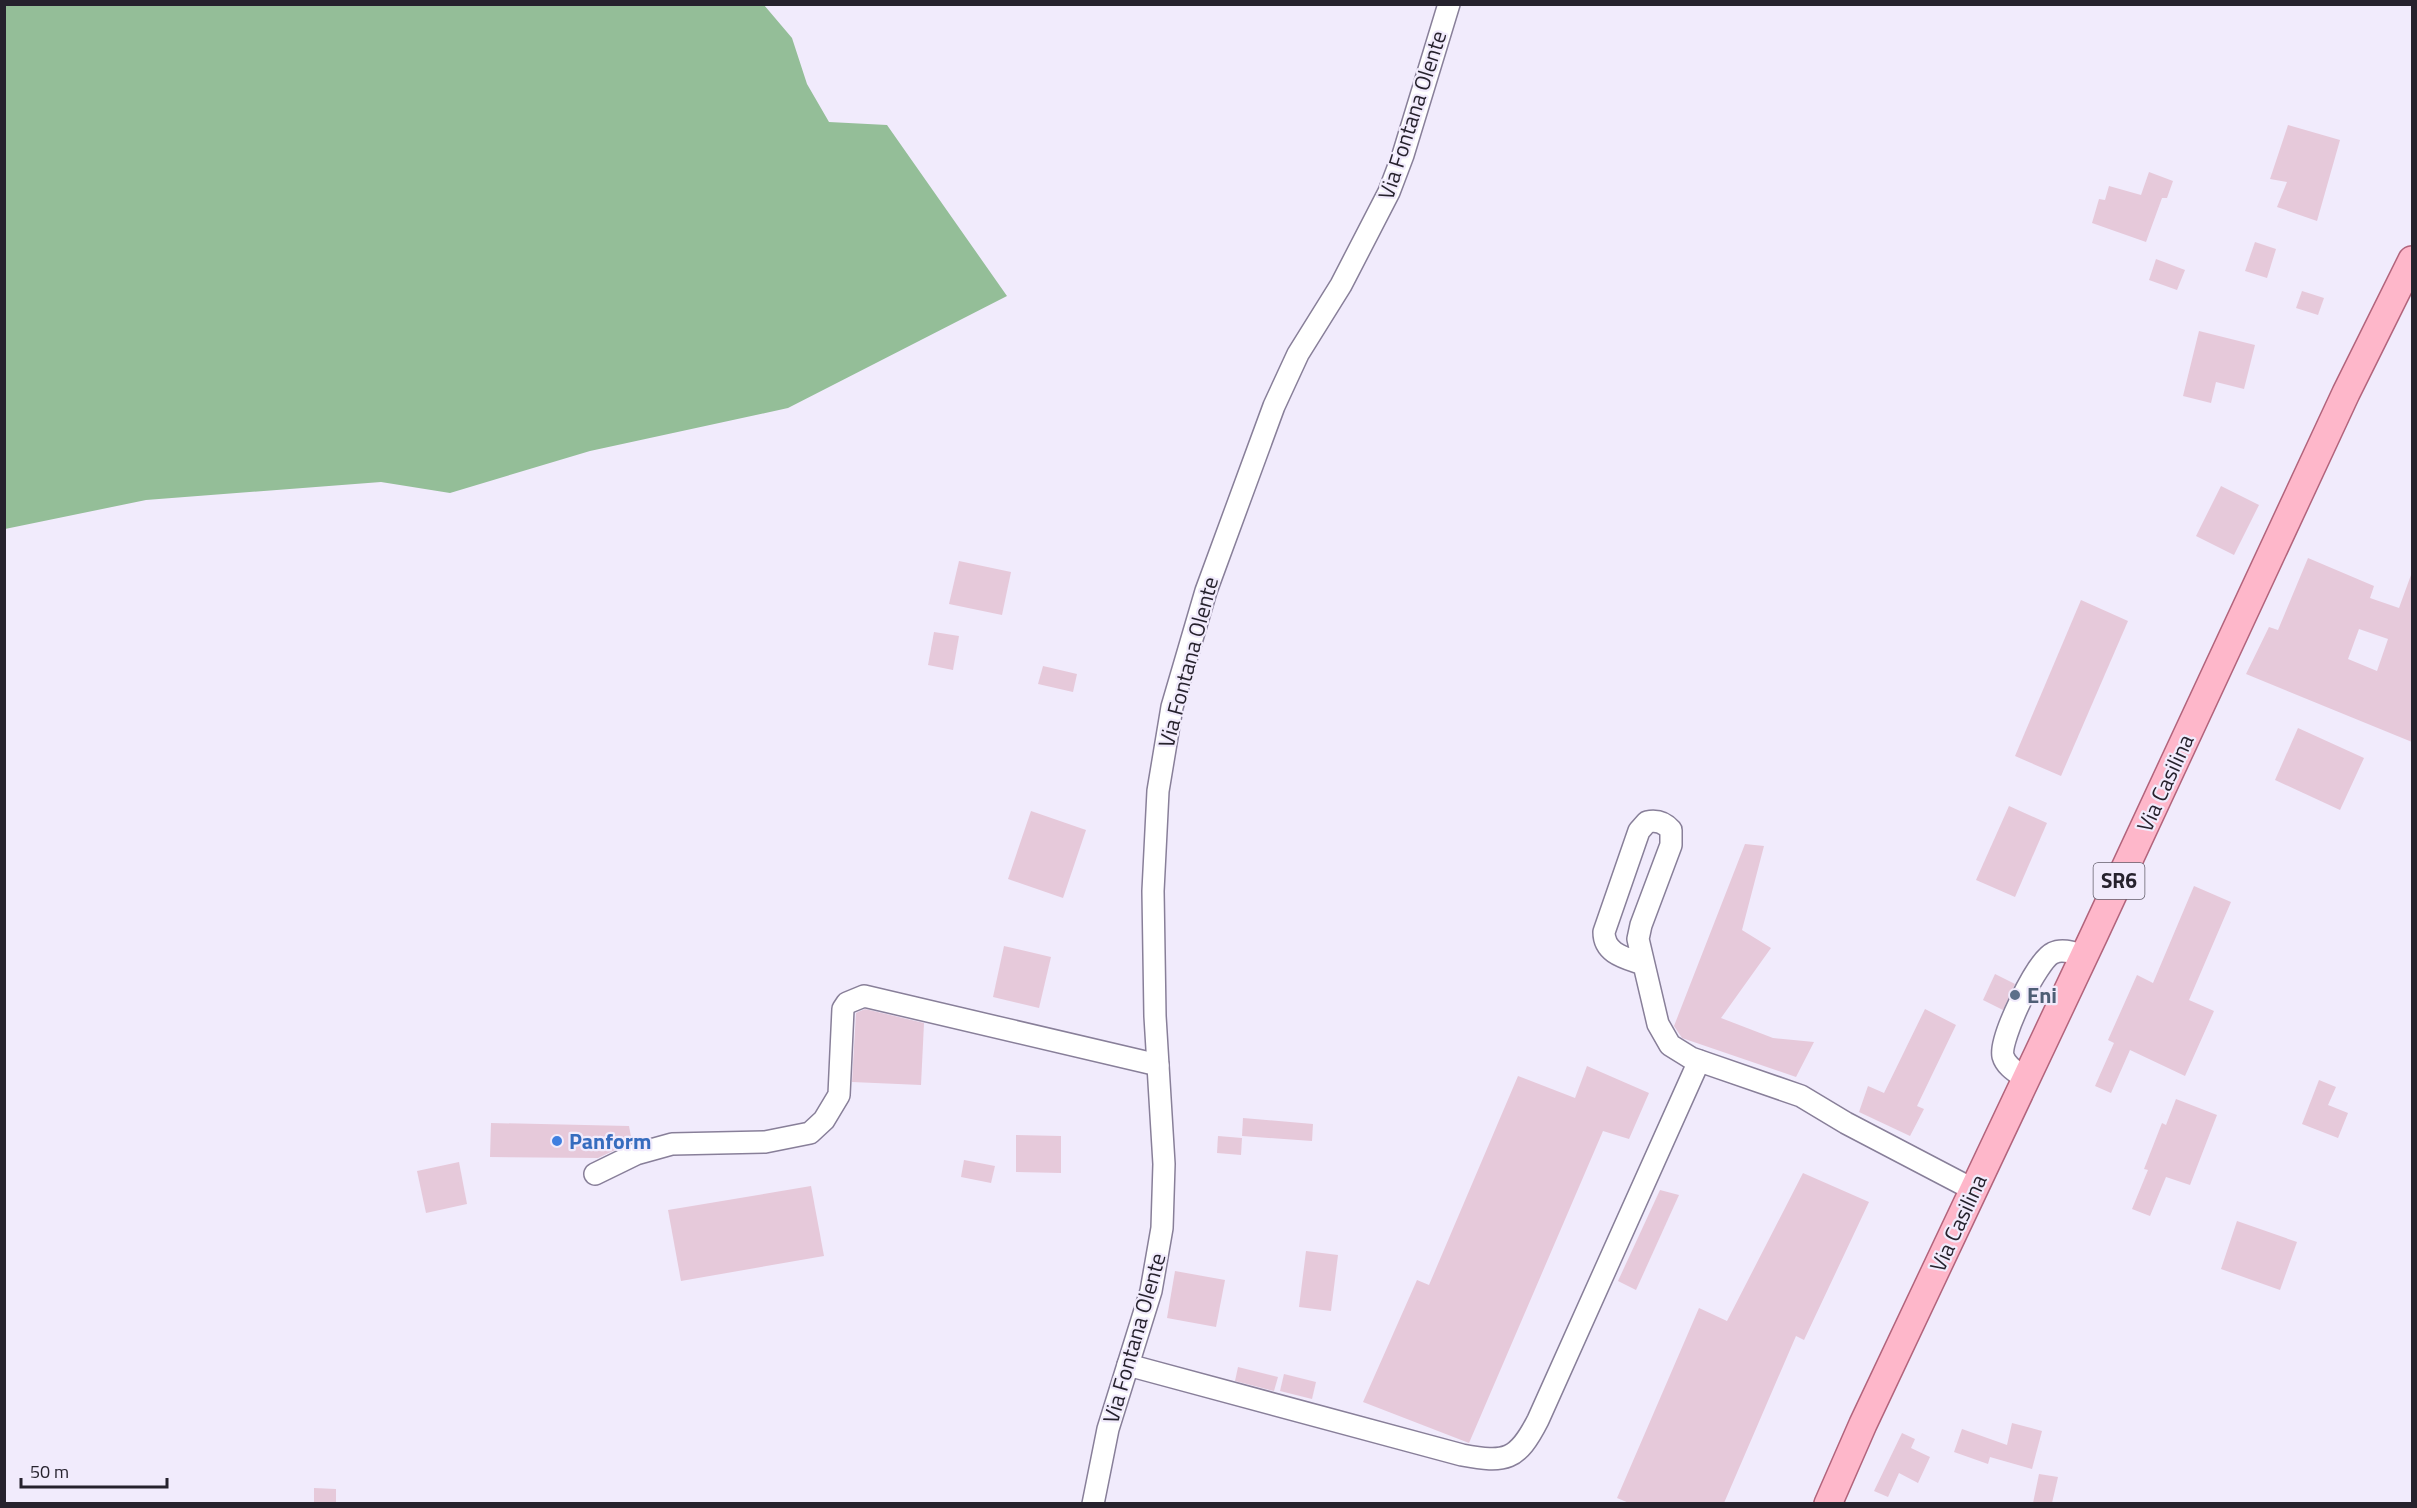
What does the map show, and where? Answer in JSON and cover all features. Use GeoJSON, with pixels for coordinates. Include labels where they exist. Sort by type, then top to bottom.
{"type":"FeatureCollection","features":[{"type":"Feature","properties":{"kind":"main road","name":"Via Casilina"},"geometry":{"type":"LineString","coordinates":[[1828,1503],[2346,393],[2412,260]]}},
{"type":"Feature","properties":{"kind":"street","name":"Via Fontana Olente"},"geometry":{"type":"LineString","coordinates":[[1092,1503],[1108,1430],[1154,1279],[1162,1228],[1164,1164],[1153,940],[1156,818],[1164,743],[1183,664],[1206,591],[1286,379],[1304,343],[1347,275],[1389,192],[1403,155],[1449,4]]}},
{"type":"Feature","properties":{"kind":"street"},"geometry":{"type":"LineString","coordinates":[[1643,964],[1613,952],[1605,942],[1604,932],[1639,831],[1647,822],[1654,821],[1667,825],[1672,837],[1671,845],[1641,925],[1638,939],[1662,1032],[1676,1049],[1700,1061],[1801,1096],[1846,1124],[1974,1190]]}},
{"type":"Feature","properties":{"kind":"street"},"geometry":{"type":"LineString","coordinates":[[2026,1079],[2004,1059],[2003,1047],[2006,1032],[2038,968],[2046,957],[2061,951],[2085,956]]}},
{"type":"Feature","properties":{"kind":"street"},"geometry":{"type":"LineString","coordinates":[[595,1174],[636,1155],[672,1144],[765,1142],[810,1133],[824,1120],[840,1095],[843,1009],[848,1003],[864,996],[1158,1065]]}},
{"type":"Feature","properties":{"kind":"street"},"geometry":{"type":"LineString","coordinates":[[1128,1365],[1462,1455],[1497,1460],[1509,1456],[1518,1451],[1538,1420],[1700,1061]]}},
{"type":"Feature","properties":{"kind":"green space"},"geometry":{"type":"Polygon","coordinates":[[[5,4],[764,5],[792,38],[807,84],[829,122],[887,125],[1007,296],[788,408],[590,451],[450,493],[381,482],[146,500],[5,529],[5,4]]]}},
{"type":"Feature","properties":{"kind":"building"},"geometry":{"type":"Polygon","coordinates":[[[2288,125],[2340,140],[2317,221],[2277,207],[2287,182],[2270,179],[2288,125]]]}},
{"type":"Feature","properties":{"kind":"building"},"geometry":{"type":"Polygon","coordinates":[[[2149,172],[2173,181],[2167,198],[2162,198],[2146,242],[2092,223],[2099,199],[2105,200],[2109,186],[2141,195],[2149,172]]]}},
{"type":"Feature","properties":{"kind":"building"},"geometry":{"type":"Polygon","coordinates":[[[2255,242],[2276,249],[2267,278],[2245,271],[2255,242]]]}},
{"type":"Feature","properties":{"kind":"building"},"geometry":{"type":"Polygon","coordinates":[[[2156,259],[2185,270],[2177,290],[2149,280],[2156,259]]]}},
{"type":"Feature","properties":{"kind":"building"},"geometry":{"type":"Polygon","coordinates":[[[2302,291],[2324,298],[2318,315],[2296,308],[2302,291]]]}},
{"type":"Feature","properties":{"kind":"building"},"geometry":{"type":"Polygon","coordinates":[[[2199,331],[2255,345],[2244,389],[2216,382],[2211,403],[2183,396],[2199,331]]]}},
{"type":"Feature","properties":{"kind":"building"},"geometry":{"type":"Polygon","coordinates":[[[2221,486],[2259,505],[2234,555],[2196,536],[2221,486]]]}},
{"type":"Feature","properties":{"kind":"building"},"geometry":{"type":"Polygon","coordinates":[[[2308,558],[2374,586],[2370,598],[2399,608],[2411,575],[2412,742],[2246,674],[2269,627],[2278,630],[2308,558]],[[2359,629],[2348,659],[2377,671],[2388,639],[2359,629]]]}},
{"type":"Feature","properties":{"kind":"building"},"geometry":{"type":"Polygon","coordinates":[[[959,561],[1011,572],[1002,615],[949,604],[959,561]]]}},
{"type":"Feature","properties":{"kind":"building"},"geometry":{"type":"Polygon","coordinates":[[[2081,600],[2128,621],[2061,776],[2015,756],[2081,600]]]}},
{"type":"Feature","properties":{"kind":"building"},"geometry":{"type":"Polygon","coordinates":[[[934,632],[959,636],[953,670],[928,665],[934,632]]]}},
{"type":"Feature","properties":{"kind":"building"},"geometry":{"type":"Polygon","coordinates":[[[1043,666],[1077,674],[1073,692],[1038,684],[1043,666]]]}},
{"type":"Feature","properties":{"kind":"building"},"geometry":{"type":"Polygon","coordinates":[[[2298,728],[2364,758],[2340,810],[2275,780],[2298,728]]]}},
{"type":"Feature","properties":{"kind":"building"},"geometry":{"type":"Polygon","coordinates":[[[2009,806],[2047,823],[2015,897],[1976,880],[2009,806]]]}},
{"type":"Feature","properties":{"kind":"building"},"geometry":{"type":"Polygon","coordinates":[[[1031,811],[1086,830],[1063,898],[1008,879],[1031,811]]]}},
{"type":"Feature","properties":{"kind":"building"},"geometry":{"type":"Polygon","coordinates":[[[1745,844],[1764,846],[1742,930],[1771,948],[1721,1018],[1773,1038],[1814,1042],[1796,1077],[1682,1038],[1674,1026],[1745,844]]]}},
{"type":"Feature","properties":{"kind":"building"},"geometry":{"type":"Polygon","coordinates":[[[2194,886],[2231,902],[2189,1000],[2214,1011],[2185,1076],[2130,1050],[2111,1093],[2095,1086],[2114,1043],[2108,1040],[2137,975],[2153,983],[2194,886]]]}},
{"type":"Feature","properties":{"kind":"building"},"geometry":{"type":"Polygon","coordinates":[[[1004,946],[1051,957],[1039,1008],[993,997],[1004,946]]]}},
{"type":"Feature","properties":{"kind":"building"},"geometry":{"type":"Polygon","coordinates":[[[1995,974],[2015,984],[2003,1010],[1983,1000],[1995,974]]]}},
{"type":"Feature","properties":{"kind":"building"},"geometry":{"type":"Polygon","coordinates":[[[865,1009],[924,1023],[921,1085],[852,1082],[856,1013],[865,1009]]]}},
{"type":"Feature","properties":{"kind":"building"},"geometry":{"type":"Polygon","coordinates":[[[1925,1009],[1956,1025],[1917,1106],[1924,1109],[1910,1136],[1859,1112],[1868,1086],[1884,1093],[1925,1009]]]}},
{"type":"Feature","properties":{"kind":"building"},"geometry":{"type":"Polygon","coordinates":[[[1587,1066],[1649,1093],[1629,1139],[1603,1131],[1469,1443],[1363,1402],[1417,1280],[1429,1285],[1518,1076],[1575,1098],[1587,1066]]]}},
{"type":"Feature","properties":{"kind":"building"},"geometry":{"type":"Polygon","coordinates":[[[2319,1080],[2336,1087],[2328,1105],[2348,1113],[2338,1138],[2302,1124],[2319,1080]]]}},
{"type":"Feature","properties":{"kind":"building"},"geometry":{"type":"Polygon","coordinates":[[[2176,1099],[2217,1115],[2190,1185],[2166,1177],[2150,1216],[2132,1209],[2148,1170],[2144,1169],[2162,1123],[2166,1125],[2176,1099]]]}},
{"type":"Feature","properties":{"kind":"building"},"geometry":{"type":"Polygon","coordinates":[[[1243,1118],[1313,1124],[1312,1141],[1242,1136],[1243,1118]]]}},
{"type":"Feature","properties":{"kind":"building"},"geometry":{"type":"Polygon","coordinates":[[[491,1123],[629,1126],[632,1142],[598,1158],[490,1157],[491,1123]]]}},
{"type":"Feature","properties":{"kind":"building"},"geometry":{"type":"Polygon","coordinates":[[[1016,1135],[1061,1136],[1061,1173],[1016,1172],[1016,1135]]]}},
{"type":"Feature","properties":{"kind":"building"},"geometry":{"type":"Polygon","coordinates":[[[1218,1136],[1242,1138],[1241,1155],[1217,1153],[1218,1136]]]}},
{"type":"Feature","properties":{"kind":"building"},"geometry":{"type":"Polygon","coordinates":[[[964,1160],[995,1166],[991,1183],[961,1177],[964,1160]]]}},
{"type":"Feature","properties":{"kind":"building"},"geometry":{"type":"Polygon","coordinates":[[[459,1162],[467,1204],[426,1213],[417,1171],[459,1162]]]}},
{"type":"Feature","properties":{"kind":"building"},"geometry":{"type":"Polygon","coordinates":[[[1803,1173],[1869,1202],[1804,1340],[1796,1336],[1724,1503],[1629,1503],[1617,1498],[1699,1308],[1727,1321],[1803,1173]]]}},
{"type":"Feature","properties":{"kind":"building"},"geometry":{"type":"Polygon","coordinates":[[[811,1186],[824,1256],[681,1281],[668,1210],[811,1186]]]}},
{"type":"Feature","properties":{"kind":"building"},"geometry":{"type":"Polygon","coordinates":[[[1660,1190],[1679,1195],[1636,1290],[1618,1281],[1660,1190]]]}},
{"type":"Feature","properties":{"kind":"building"},"geometry":{"type":"Polygon","coordinates":[[[2237,1221],[2297,1242],[2280,1290],[2221,1269],[2237,1221]]]}},
{"type":"Feature","properties":{"kind":"building"},"geometry":{"type":"Polygon","coordinates":[[[1306,1251],[1338,1255],[1331,1311],[1299,1307],[1306,1251]]]}},
{"type":"Feature","properties":{"kind":"building"},"geometry":{"type":"Polygon","coordinates":[[[1175,1271],[1225,1280],[1216,1327],[1167,1318],[1175,1271]]]}},
{"type":"Feature","properties":{"kind":"building"},"geometry":{"type":"Polygon","coordinates":[[[1238,1367],[1278,1377],[1274,1391],[1235,1381],[1238,1367]]]}},
{"type":"Feature","properties":{"kind":"building"},"geometry":{"type":"Polygon","coordinates":[[[1284,1374],[1316,1382],[1312,1399],[1280,1391],[1284,1374]]]}},
{"type":"Feature","properties":{"kind":"building"},"geometry":{"type":"Polygon","coordinates":[[[2012,1423],[2042,1431],[2032,1469],[1990,1457],[1988,1464],[1954,1452],[1962,1429],[2007,1445],[2012,1423]]]}},
{"type":"Feature","properties":{"kind":"building"},"geometry":{"type":"Polygon","coordinates":[[[1902,1433],[1915,1439],[1911,1448],[1930,1457],[1918,1483],[1899,1473],[1888,1497],[1874,1491],[1902,1433]]]}},
{"type":"Feature","properties":{"kind":"building"},"geometry":{"type":"Polygon","coordinates":[[[2039,1474],[2058,1477],[2052,1503],[2033,1503],[2039,1474]]]}},
{"type":"Feature","properties":{"kind":"building"},"geometry":{"type":"Polygon","coordinates":[[[314,1488],[336,1489],[336,1503],[314,1503],[314,1488]]]}},
{"type":"Feature","properties":{"kind":"place","name":"Eni"},"geometry":{"type":"Point","coordinates":[2015,995]}},
{"type":"Feature","properties":{"kind":"place","name":"Panform"},"geometry":{"type":"Point","coordinates":[557,1141]}}]}
